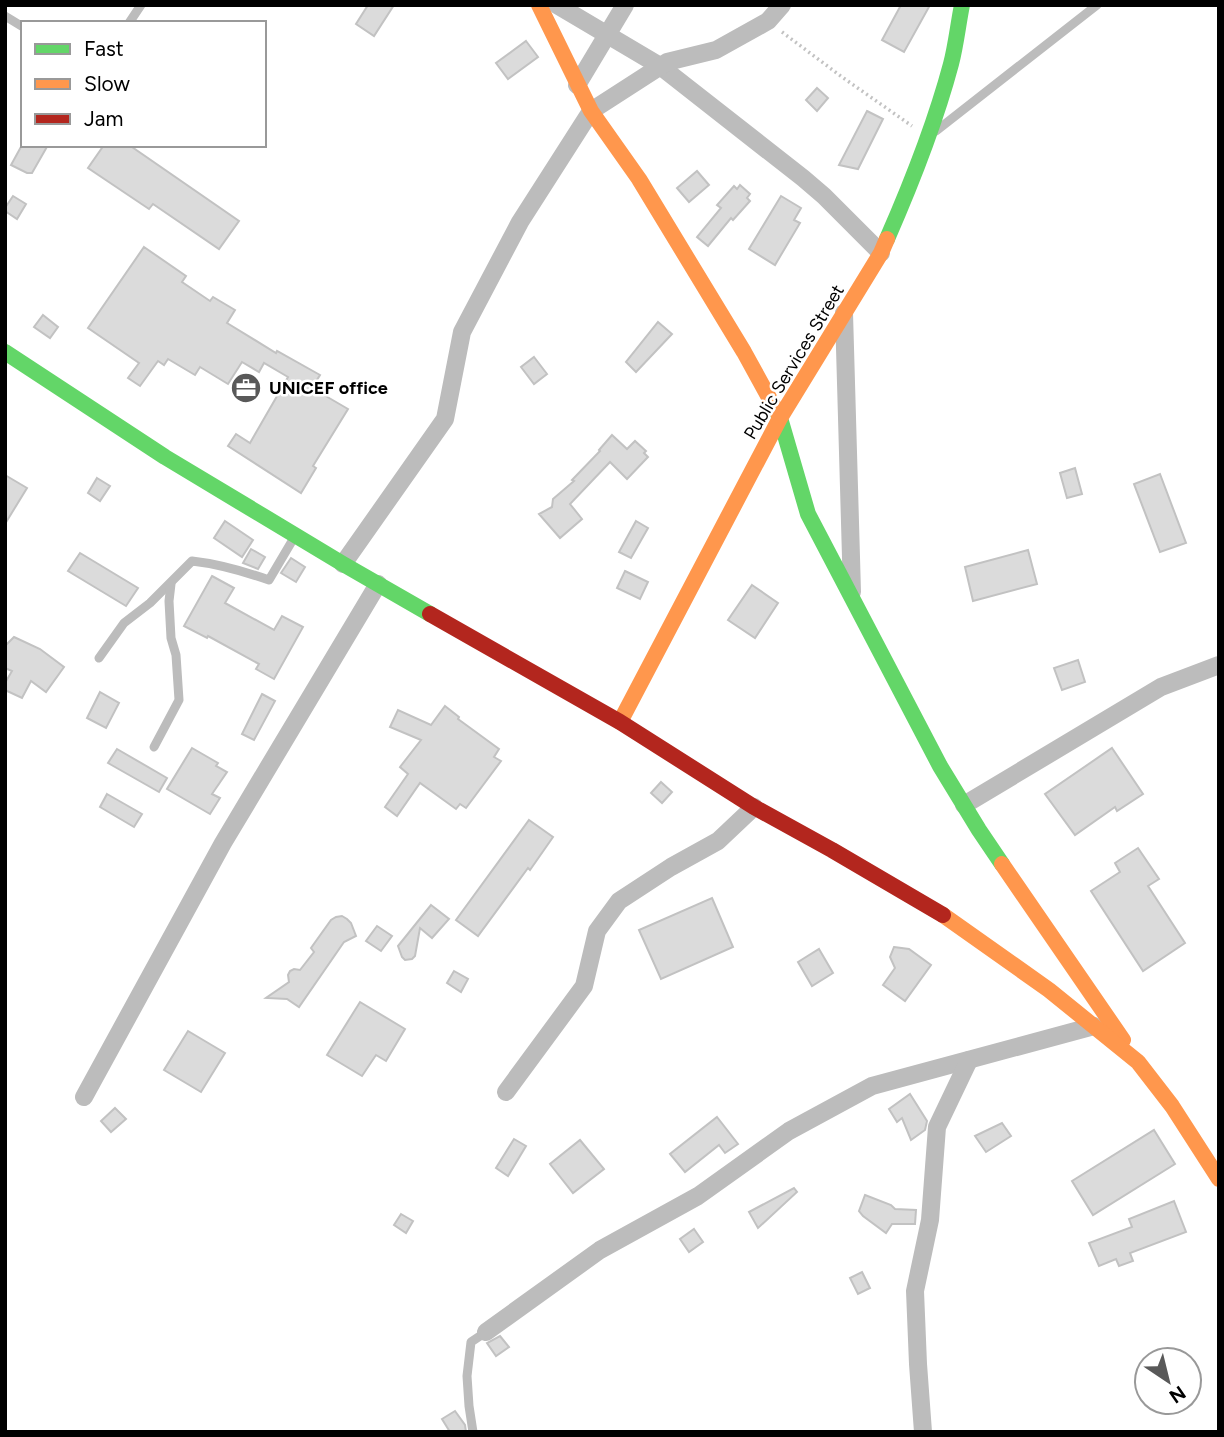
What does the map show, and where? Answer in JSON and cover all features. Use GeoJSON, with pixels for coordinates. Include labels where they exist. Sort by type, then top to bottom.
{"type":"FeatureCollection","features":[{"type":"Feature","properties":{"kind":"street"},"geometry":{"type":"LineString","coordinates":[[539,5],[591,111],[639,179],[744,352],[780,418],[808,514],[940,766],[979,830],[1138,1062],[1172,1106],[1219,1179]]}},
{"type":"Feature","properties":{"kind":"street"},"geometry":{"type":"LineString","coordinates":[[557,5],[660,66],[803,178],[881,253]]}},
{"type":"Feature","properties":{"kind":"street"},"geometry":{"type":"LineString","coordinates":[[577,85],[625,5]]}},
{"type":"Feature","properties":{"kind":"street"},"geometry":{"type":"LineString","coordinates":[[343,564],[445,419],[462,332],[520,222],[591,111],[667,62],[716,50],[768,21],[782,5]]}},
{"type":"Feature","properties":{"kind":"street","name":"Public Services Street"},"geometry":{"type":"LineString","coordinates":[[620,722],[780,418],[881,253],[928,138],[951,63],[962,5]]}},
{"type":"Feature","properties":{"kind":"street"},"geometry":{"type":"LineString","coordinates":[[844,313],[852,599]]}},
{"type":"Feature","properties":{"kind":"street"},"geometry":{"type":"LineString","coordinates":[[5,352],[165,457],[343,564],[620,722],[754,807],[954,922],[1049,990],[1138,1062]]}},
{"type":"Feature","properties":{"kind":"street"},"geometry":{"type":"LineString","coordinates":[[84,1097],[223,843],[378,584]]}},
{"type":"Feature","properties":{"kind":"street"},"geometry":{"type":"LineString","coordinates":[[964,806],[1161,687],[1219,665]]}},
{"type":"Feature","properties":{"kind":"street"},"geometry":{"type":"LineString","coordinates":[[506,1092],[584,986],[597,931],[619,901],[671,867],[718,841],[754,807]]}},
{"type":"Feature","properties":{"kind":"street"},"geometry":{"type":"LineString","coordinates":[[486,1332],[600,1250],[698,1196],[789,1131],[872,1086],[1094,1026]]}},
{"type":"Feature","properties":{"kind":"street"},"geometry":{"type":"LineString","coordinates":[[923,1432],[915,1291],[930,1220],[937,1127],[969,1060]]}},
{"type":"Feature","properties":{"kind":"lane"},"geometry":{"type":"LineString","coordinates":[[131,21],[141,5]]}},
{"type":"Feature","properties":{"kind":"lane"},"geometry":{"type":"LineString","coordinates":[[928,138],[1097,5]]}},
{"type":"Feature","properties":{"kind":"lane"},"geometry":{"type":"LineString","coordinates":[[5,16],[21,26]]}},
{"type":"Feature","properties":{"kind":"lane"},"geometry":{"type":"LineString","coordinates":[[99,658],[124,623],[150,603],[192,561],[233,568],[269,580],[296,534]]}},
{"type":"Feature","properties":{"kind":"lane"},"geometry":{"type":"LineString","coordinates":[[154,747],[179,700],[176,656],[171,638],[171,583]]}},
{"type":"Feature","properties":{"kind":"lane"},"geometry":{"type":"LineString","coordinates":[[473,1432],[467,1376],[471,1342],[486,1332]]}},
{"type":"Feature","properties":{"kind":"path"},"geometry":{"type":"LineString","coordinates":[[768,21],[928,138]]}},
{"type":"Feature","properties":{"kind":"building"},"geometry":{"type":"Polygon","coordinates":[[[368,5],[394,5],[374,36],[356,24],[368,5]]]}},
{"type":"Feature","properties":{"kind":"building"},"geometry":{"type":"Polygon","coordinates":[[[901,5],[930,5],[904,52],[882,40],[901,5]]]}},
{"type":"Feature","properties":{"kind":"building"},"geometry":{"type":"Polygon","coordinates":[[[526,41],[538,57],[508,79],[496,63],[526,41]]]}},
{"type":"Feature","properties":{"kind":"building"},"geometry":{"type":"Polygon","coordinates":[[[817,88],[828,98],[817,111],[806,100],[817,88]]]}},
{"type":"Feature","properties":{"kind":"building"},"geometry":{"type":"Polygon","coordinates":[[[867,111],[883,119],[858,169],[839,165],[867,111]]]}},
{"type":"Feature","properties":{"kind":"building"},"geometry":{"type":"Polygon","coordinates":[[[21,147],[47,147],[32,173],[11,165],[21,147]]]}},
{"type":"Feature","properties":{"kind":"building"},"geometry":{"type":"Polygon","coordinates":[[[103,147],[132,147],[239,221],[219,249],[153,204],[149,209],[88,168],[103,147]]]}},
{"type":"Feature","properties":{"kind":"building"},"geometry":{"type":"Polygon","coordinates":[[[697,171],[709,185],[689,202],[677,188],[697,171]]]}},
{"type":"Feature","properties":{"kind":"building"},"geometry":{"type":"Polygon","coordinates":[[[740,185],[750,194],[747,198],[750,201],[733,220],[731,218],[708,246],[697,237],[721,208],[717,205],[734,186],[737,189],[740,185]]]}},
{"type":"Feature","properties":{"kind":"building"},"geometry":{"type":"Polygon","coordinates":[[[13,196],[26,204],[17,219],[5,211],[13,196]]]}},
{"type":"Feature","properties":{"kind":"building"},"geometry":{"type":"Polygon","coordinates":[[[781,196],[801,208],[794,220],[800,223],[775,265],[749,249],[781,196]]]}},
{"type":"Feature","properties":{"kind":"building"},"geometry":{"type":"Polygon","coordinates":[[[144,247],[186,276],[182,282],[210,301],[213,297],[235,310],[227,323],[276,353],[277,351],[320,375],[312,388],[348,409],[313,466],[316,468],[301,493],[228,446],[236,434],[250,443],[288,377],[264,363],[259,372],[242,362],[228,384],[200,367],[195,375],[168,359],[164,365],[158,361],[140,386],[128,378],[139,363],[88,328],[144,247]]]}},
{"type":"Feature","properties":{"kind":"building"},"geometry":{"type":"Polygon","coordinates":[[[43,315],[58,327],[50,338],[34,327],[43,315]]]}},
{"type":"Feature","properties":{"kind":"building"},"geometry":{"type":"Polygon","coordinates":[[[658,322],[672,334],[636,372],[626,362],[658,322]]]}},
{"type":"Feature","properties":{"kind":"building"},"geometry":{"type":"Polygon","coordinates":[[[534,357],[547,374],[534,384],[521,367],[534,357]]]}},
{"type":"Feature","properties":{"kind":"building"},"geometry":{"type":"Polygon","coordinates":[[[612,435],[627,449],[635,441],[646,451],[644,453],[648,457],[627,479],[610,462],[570,504],[582,519],[560,538],[539,514],[552,507],[553,499],[574,481],[572,480],[612,435]]]}},
{"type":"Feature","properties":{"kind":"building"},"geometry":{"type":"Polygon","coordinates":[[[1075,468],[1082,494],[1067,498],[1060,473],[1075,468]]]}},
{"type":"Feature","properties":{"kind":"building"},"geometry":{"type":"Polygon","coordinates":[[[1160,474],[1186,543],[1160,552],[1134,484],[1160,474]]]}},
{"type":"Feature","properties":{"kind":"building"},"geometry":{"type":"Polygon","coordinates":[[[5,475],[27,488],[5,524],[5,475]]]}},
{"type":"Feature","properties":{"kind":"building"},"geometry":{"type":"Polygon","coordinates":[[[97,478],[110,486],[100,501],[88,493],[97,478]]]}},
{"type":"Feature","properties":{"kind":"building"},"geometry":{"type":"Polygon","coordinates":[[[225,521],[253,540],[242,557],[214,538],[225,521]]]}},
{"type":"Feature","properties":{"kind":"building"},"geometry":{"type":"Polygon","coordinates":[[[636,521],[648,528],[631,558],[619,552],[636,521]]]}},
{"type":"Feature","properties":{"kind":"building"},"geometry":{"type":"Polygon","coordinates":[[[251,549],[265,557],[258,569],[243,563],[251,549]]]}},
{"type":"Feature","properties":{"kind":"building"},"geometry":{"type":"Polygon","coordinates":[[[1028,550],[1037,584],[973,601],[965,567],[1028,550]]]}},
{"type":"Feature","properties":{"kind":"building"},"geometry":{"type":"Polygon","coordinates":[[[80,553],[138,588],[126,606],[68,571],[80,553]]]}},
{"type":"Feature","properties":{"kind":"building"},"geometry":{"type":"Polygon","coordinates":[[[291,558],[305,567],[296,582],[281,573],[291,558]]]}},
{"type":"Feature","properties":{"kind":"building"},"geometry":{"type":"Polygon","coordinates":[[[625,571],[648,582],[640,599],[617,588],[625,571]]]}},
{"type":"Feature","properties":{"kind":"building"},"geometry":{"type":"Polygon","coordinates":[[[212,576],[234,588],[225,603],[274,630],[282,616],[303,627],[274,679],[256,669],[259,664],[184,626],[212,576]]]}},
{"type":"Feature","properties":{"kind":"building"},"geometry":{"type":"Polygon","coordinates":[[[752,585],[778,603],[755,638],[728,620],[752,585]]]}},
{"type":"Feature","properties":{"kind":"building"},"geometry":{"type":"Polygon","coordinates":[[[14,637],[40,649],[64,667],[46,692],[31,681],[22,698],[5,690],[5,683],[12,671],[5,668],[5,646],[14,637]]]}},
{"type":"Feature","properties":{"kind":"building"},"geometry":{"type":"Polygon","coordinates":[[[1078,660],[1085,682],[1062,690],[1054,668],[1078,660]]]}},
{"type":"Feature","properties":{"kind":"building"},"geometry":{"type":"Polygon","coordinates":[[[100,692],[119,703],[106,728],[87,718],[100,692]]]}},
{"type":"Feature","properties":{"kind":"building"},"geometry":{"type":"Polygon","coordinates":[[[262,694],[275,701],[254,740],[242,734],[262,694]]]}},
{"type":"Feature","properties":{"kind":"building"},"geometry":{"type":"Polygon","coordinates":[[[445,706],[499,749],[494,757],[501,761],[466,808],[460,804],[456,809],[420,783],[397,816],[385,807],[408,774],[400,767],[421,740],[390,727],[398,710],[431,725],[445,706]]]}},
{"type":"Feature","properties":{"kind":"building"},"geometry":{"type":"Polygon","coordinates":[[[192,748],[218,763],[216,766],[227,772],[212,794],[220,798],[210,814],[167,789],[192,748]]]}},
{"type":"Feature","properties":{"kind":"building"},"geometry":{"type":"Polygon","coordinates":[[[1112,748],[1143,794],[1117,811],[1115,807],[1075,835],[1045,794],[1112,748]]]}},
{"type":"Feature","properties":{"kind":"building"},"geometry":{"type":"Polygon","coordinates":[[[117,749],[167,778],[159,792],[108,763],[117,749]]]}},
{"type":"Feature","properties":{"kind":"building"},"geometry":{"type":"Polygon","coordinates":[[[661,782],[672,792],[662,803],[651,793],[661,782]]]}},
{"type":"Feature","properties":{"kind":"building"},"geometry":{"type":"Polygon","coordinates":[[[107,794],[142,814],[134,827],[100,807],[107,794]]]}},
{"type":"Feature","properties":{"kind":"building"},"geometry":{"type":"Polygon","coordinates":[[[529,820],[553,837],[478,936],[456,920],[529,820]]]}},
{"type":"Feature","properties":{"kind":"building"},"geometry":{"type":"Polygon","coordinates":[[[1138,848],[1159,879],[1148,886],[1185,943],[1143,971],[1091,891],[1120,872],[1115,863],[1138,848]]]}},
{"type":"Feature","properties":{"kind":"building"},"geometry":{"type":"Polygon","coordinates":[[[712,898],[733,947],[661,979],[639,930],[712,898]]]}},
{"type":"Feature","properties":{"kind":"building"},"geometry":{"type":"Polygon","coordinates":[[[431,905],[449,919],[432,938],[420,928],[415,956],[405,960],[398,946],[431,905]]]}},
{"type":"Feature","properties":{"kind":"building"},"geometry":{"type":"Polygon","coordinates":[[[342,916],[351,923],[356,936],[344,942],[299,1007],[287,999],[266,998],[289,982],[290,971],[300,970],[314,952],[311,948],[331,920],[342,916]]]}},
{"type":"Feature","properties":{"kind":"building"},"geometry":{"type":"Polygon","coordinates":[[[377,926],[392,936],[381,951],[366,941],[377,926]]]}},
{"type":"Feature","properties":{"kind":"building"},"geometry":{"type":"Polygon","coordinates":[[[894,947],[909,949],[931,965],[905,1001],[883,985],[895,968],[890,957],[894,947]]]}},
{"type":"Feature","properties":{"kind":"building"},"geometry":{"type":"Polygon","coordinates":[[[819,949],[833,973],[812,986],[798,962],[819,949]]]}},
{"type":"Feature","properties":{"kind":"building"},"geometry":{"type":"Polygon","coordinates":[[[454,971],[468,979],[461,992],[447,983],[454,971]]]}},
{"type":"Feature","properties":{"kind":"building"},"geometry":{"type":"Polygon","coordinates":[[[360,1002],[405,1029],[386,1061],[376,1055],[362,1076],[327,1055],[360,1002]]]}},
{"type":"Feature","properties":{"kind":"building"},"geometry":{"type":"Polygon","coordinates":[[[188,1031],[225,1053],[201,1092],[164,1070],[188,1031]]]}},
{"type":"Feature","properties":{"kind":"building"},"geometry":{"type":"Polygon","coordinates":[[[910,1094],[927,1121],[925,1130],[911,1140],[902,1118],[897,1122],[889,1109],[910,1094]]]}},
{"type":"Feature","properties":{"kind":"building"},"geometry":{"type":"Polygon","coordinates":[[[115,1108],[126,1119],[111,1132],[101,1121],[115,1108]]]}},
{"type":"Feature","properties":{"kind":"building"},"geometry":{"type":"Polygon","coordinates":[[[717,1117],[738,1144],[725,1153],[719,1145],[685,1172],[670,1154],[717,1117]]]}},
{"type":"Feature","properties":{"kind":"building"},"geometry":{"type":"Polygon","coordinates":[[[1002,1123],[1011,1136],[986,1152],[975,1136],[1002,1123]]]}},
{"type":"Feature","properties":{"kind":"building"},"geometry":{"type":"Polygon","coordinates":[[[1154,1130],[1175,1164],[1093,1215],[1072,1181],[1154,1130]]]}},
{"type":"Feature","properties":{"kind":"building"},"geometry":{"type":"Polygon","coordinates":[[[514,1139],[526,1146],[508,1176],[496,1168],[514,1139]]]}},
{"type":"Feature","properties":{"kind":"building"},"geometry":{"type":"Polygon","coordinates":[[[580,1140],[604,1169],[573,1193],[550,1164],[580,1140]]]}},
{"type":"Feature","properties":{"kind":"building"},"geometry":{"type":"Polygon","coordinates":[[[794,1188],[797,1192],[758,1228],[749,1212],[794,1188]]]}},
{"type":"Feature","properties":{"kind":"building"},"geometry":{"type":"Polygon","coordinates":[[[865,1195],[895,1209],[916,1210],[915,1224],[892,1224],[886,1233],[859,1211],[865,1195]]]}},
{"type":"Feature","properties":{"kind":"building"},"geometry":{"type":"Polygon","coordinates":[[[1174,1201],[1186,1232],[1130,1253],[1133,1261],[1119,1266],[1116,1259],[1099,1266],[1089,1243],[1132,1227],[1129,1219],[1174,1201]]]}},
{"type":"Feature","properties":{"kind":"building"},"geometry":{"type":"Polygon","coordinates":[[[401,1214],[413,1221],[406,1233],[394,1225],[401,1214]]]}},
{"type":"Feature","properties":{"kind":"building"},"geometry":{"type":"Polygon","coordinates":[[[694,1229],[703,1242],[689,1252],[680,1239],[694,1229]]]}},
{"type":"Feature","properties":{"kind":"building"},"geometry":{"type":"Polygon","coordinates":[[[862,1272],[870,1288],[858,1294],[850,1278],[862,1272]]]}},
{"type":"Feature","properties":{"kind":"building"},"geometry":{"type":"Polygon","coordinates":[[[500,1336],[509,1347],[496,1356],[487,1343],[500,1336]]]}},
{"type":"Feature","properties":{"kind":"building"},"geometry":{"type":"Polygon","coordinates":[[[455,1411],[465,1425],[466,1432],[450,1432],[442,1419],[455,1411]]]}},
{"type":"Feature","properties":{"kind":"traffic: fast"},"geometry":{"type":"LineString","coordinates":[[887,239],[938,109],[953,57],[962,5]]}},
{"type":"Feature","properties":{"kind":"traffic: fast"},"geometry":{"type":"LineString","coordinates":[[5,352],[165,457],[430,614]]}},
{"type":"Feature","properties":{"kind":"traffic: fast"},"geometry":{"type":"LineString","coordinates":[[777,412],[808,514],[940,766],[1002,864]]}},
{"type":"Feature","properties":{"kind":"traffic: slow"},"geometry":{"type":"LineString","coordinates":[[539,5],[591,111],[639,179],[744,352],[777,412]]}},
{"type":"Feature","properties":{"kind":"traffic: slow"},"geometry":{"type":"LineString","coordinates":[[620,722],[780,418],[887,239]]}},
{"type":"Feature","properties":{"kind":"traffic: slow"},"geometry":{"type":"LineString","coordinates":[[1002,864],[1123,1040]]}},
{"type":"Feature","properties":{"kind":"traffic: slow"},"geometry":{"type":"LineString","coordinates":[[943,915],[1049,990],[1138,1062],[1172,1106],[1219,1179]]}},
{"type":"Feature","properties":{"kind":"traffic: jam"},"geometry":{"type":"LineString","coordinates":[[430,614],[620,722],[754,807],[943,915]]}},
{"type":"Feature","properties":{"kind":"place","name":"UNICEF office"},"geometry":{"type":"Point","coordinates":[246,388]}}]}
